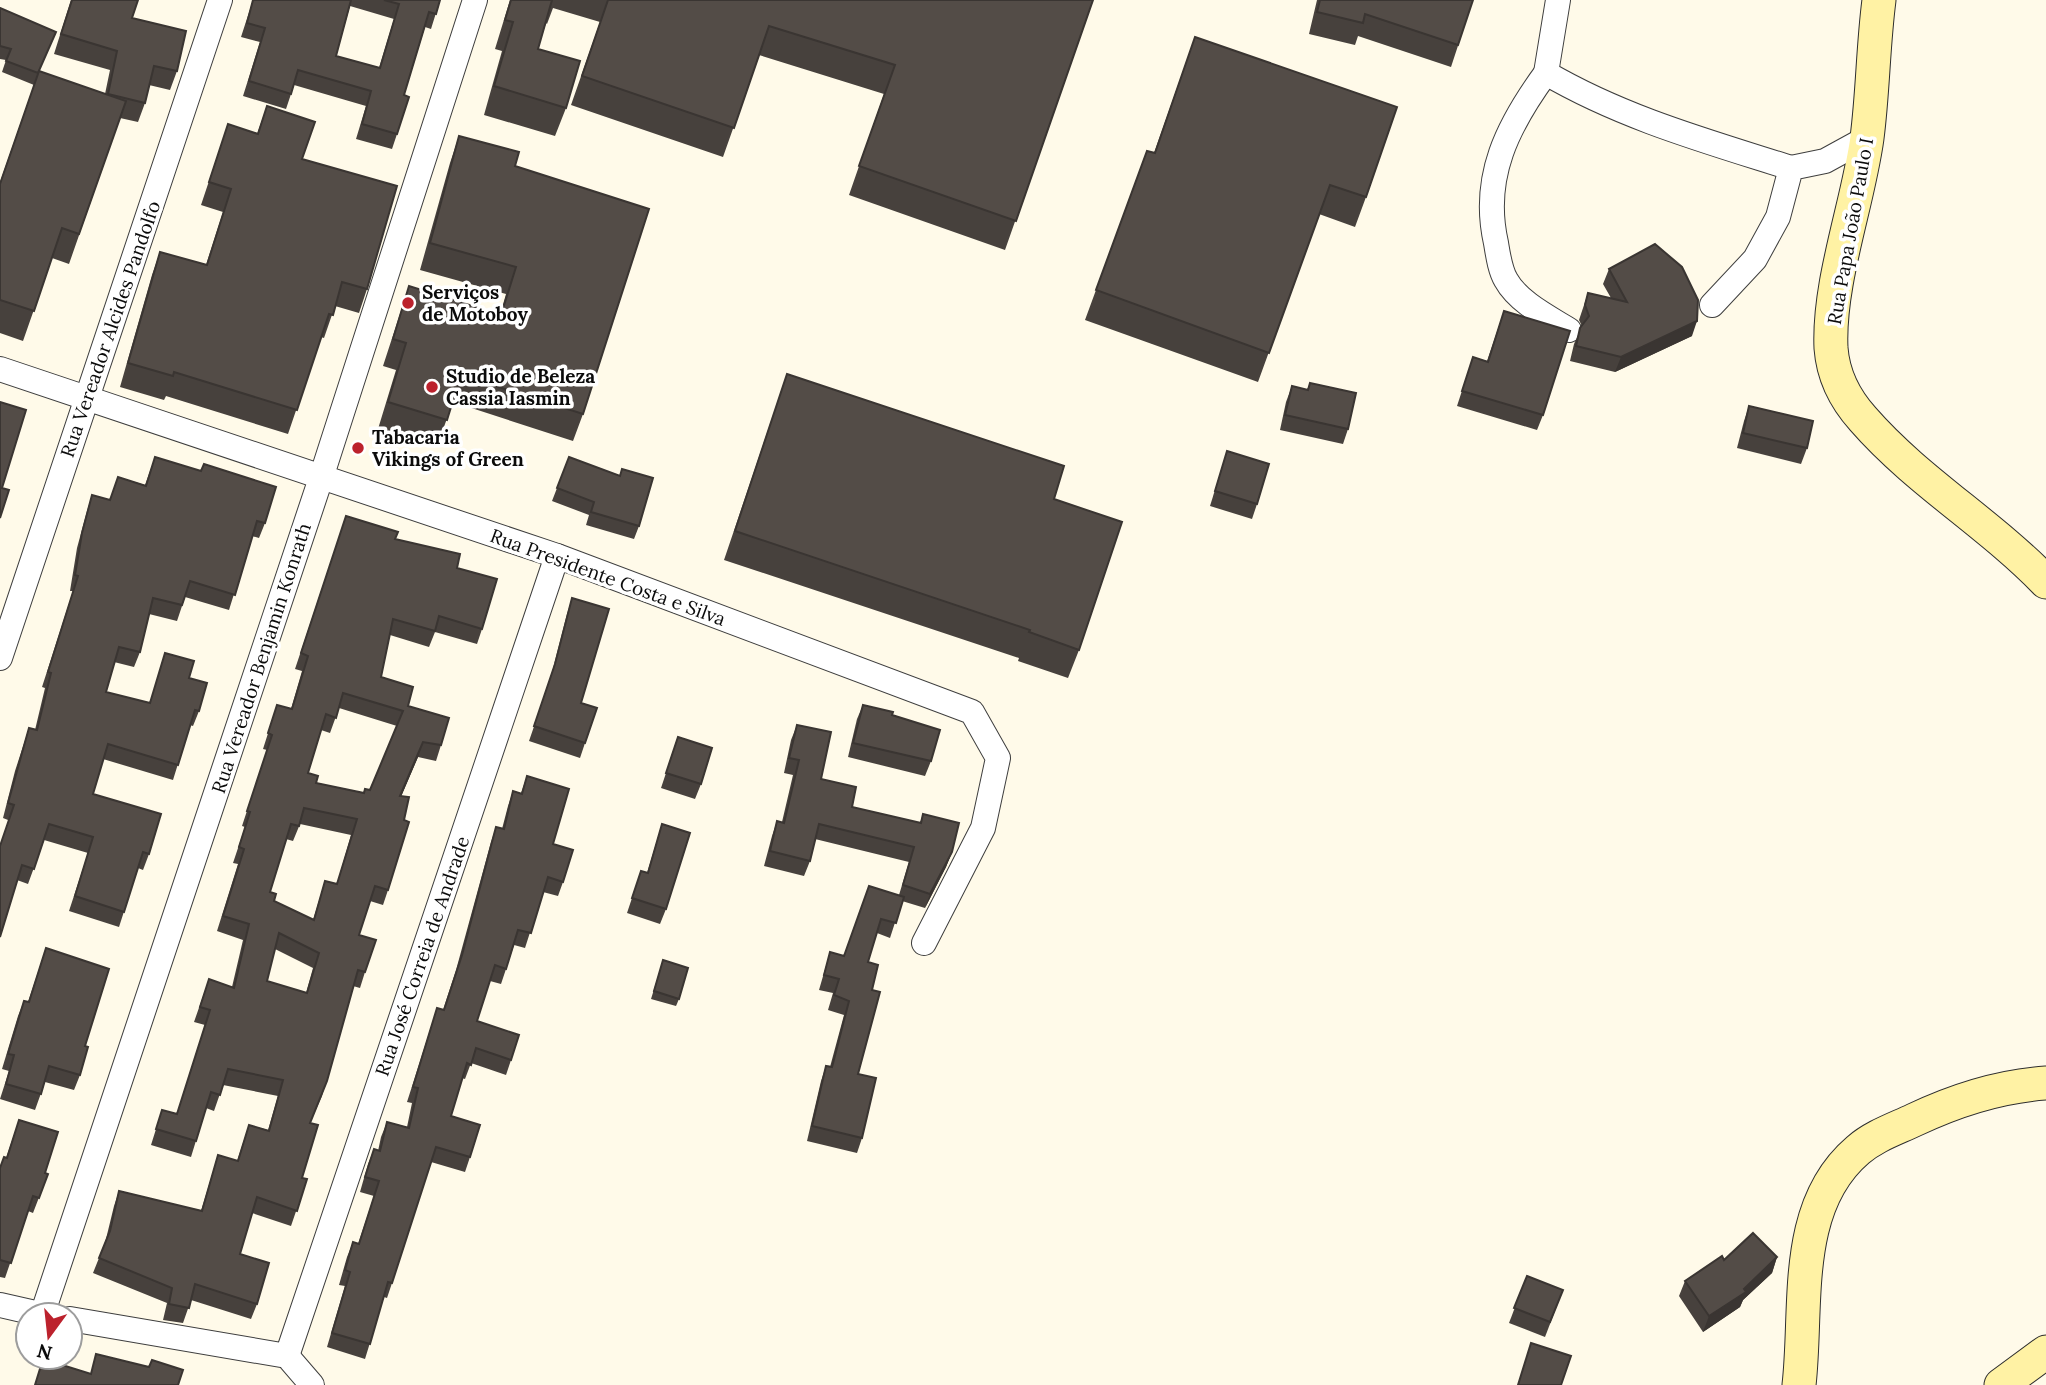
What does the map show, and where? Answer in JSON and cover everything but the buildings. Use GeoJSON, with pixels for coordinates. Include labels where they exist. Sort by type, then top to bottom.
{"type":"FeatureCollection","features":[{"type":"Feature","properties":{"kind":"street","name":"Rua Vereador Alcides Pandolfo"},"geometry":{"type":"LineString","coordinates":[[0,657],[220,0]]}},
{"type":"Feature","properties":{"kind":"street","name":"Rua Vereador Benjamin Konrath"},"geometry":{"type":"LineString","coordinates":[[48,1301],[321,478],[475,0]]}},
{"type":"Feature","properties":{"kind":"street"},"geometry":{"type":"LineString","coordinates":[[1558,0],[1546,73],[1516,114],[1493,176],[1491,223],[1506,280],[1532,307],[1569,330]]}},
{"type":"Feature","properties":{"kind":"street","name":"Rua Papa João Paulo I"},"geometry":{"type":"LineString","coordinates":[[1879,0],[1867,138],[1832,312],[1831,350],[1838,384],[1878,435],[1947,496],[1997,535],[2046,582]]}},
{"type":"Feature","properties":{"kind":"street"},"geometry":{"type":"LineString","coordinates":[[1546,73],[1583,94],[1670,132],[1791,168],[1825,161],[1867,138]]}},
{"type":"Feature","properties":{"kind":"street"},"geometry":{"type":"LineString","coordinates":[[1712,304],[1755,259],[1779,217],[1791,168]]}},
{"type":"Feature","properties":{"kind":"street","name":"Rua Presidente Costa e Silva"},"geometry":{"type":"LineString","coordinates":[[0,369],[557,556],[972,712],[998,758],[983,828],[924,943]]}},
{"type":"Feature","properties":{"kind":"street","name":"Rua José Correia de Andrade"},"geometry":{"type":"LineString","coordinates":[[287,1356],[557,556]]}},
{"type":"Feature","properties":{"kind":"street"},"geometry":{"type":"LineString","coordinates":[[1799,1385],[1807,1257],[1815,1214],[1825,1193],[1850,1158],[1879,1136],[1947,1105],[2004,1088],[2046,1083]]}},
{"type":"Feature","properties":{"kind":"street"},"geometry":{"type":"LineString","coordinates":[[84,1321],[287,1356],[312,1385]]}},
{"type":"Feature","properties":{"kind":"street"},"geometry":{"type":"LineString","coordinates":[[2001,1385],[2046,1352]]}},
{"type":"Feature","properties":{"kind":"place","name":"Serviços de Motoboy"},"geometry":{"type":"Point","coordinates":[408,303]}},
{"type":"Feature","properties":{"kind":"place","name":"Studio de Beleza Cassia Iasmin"},"geometry":{"type":"Point","coordinates":[432,387]}},
{"type":"Feature","properties":{"kind":"place","name":"Tabacaria Vikings of Green"},"geometry":{"type":"Point","coordinates":[358,448]}}]}
